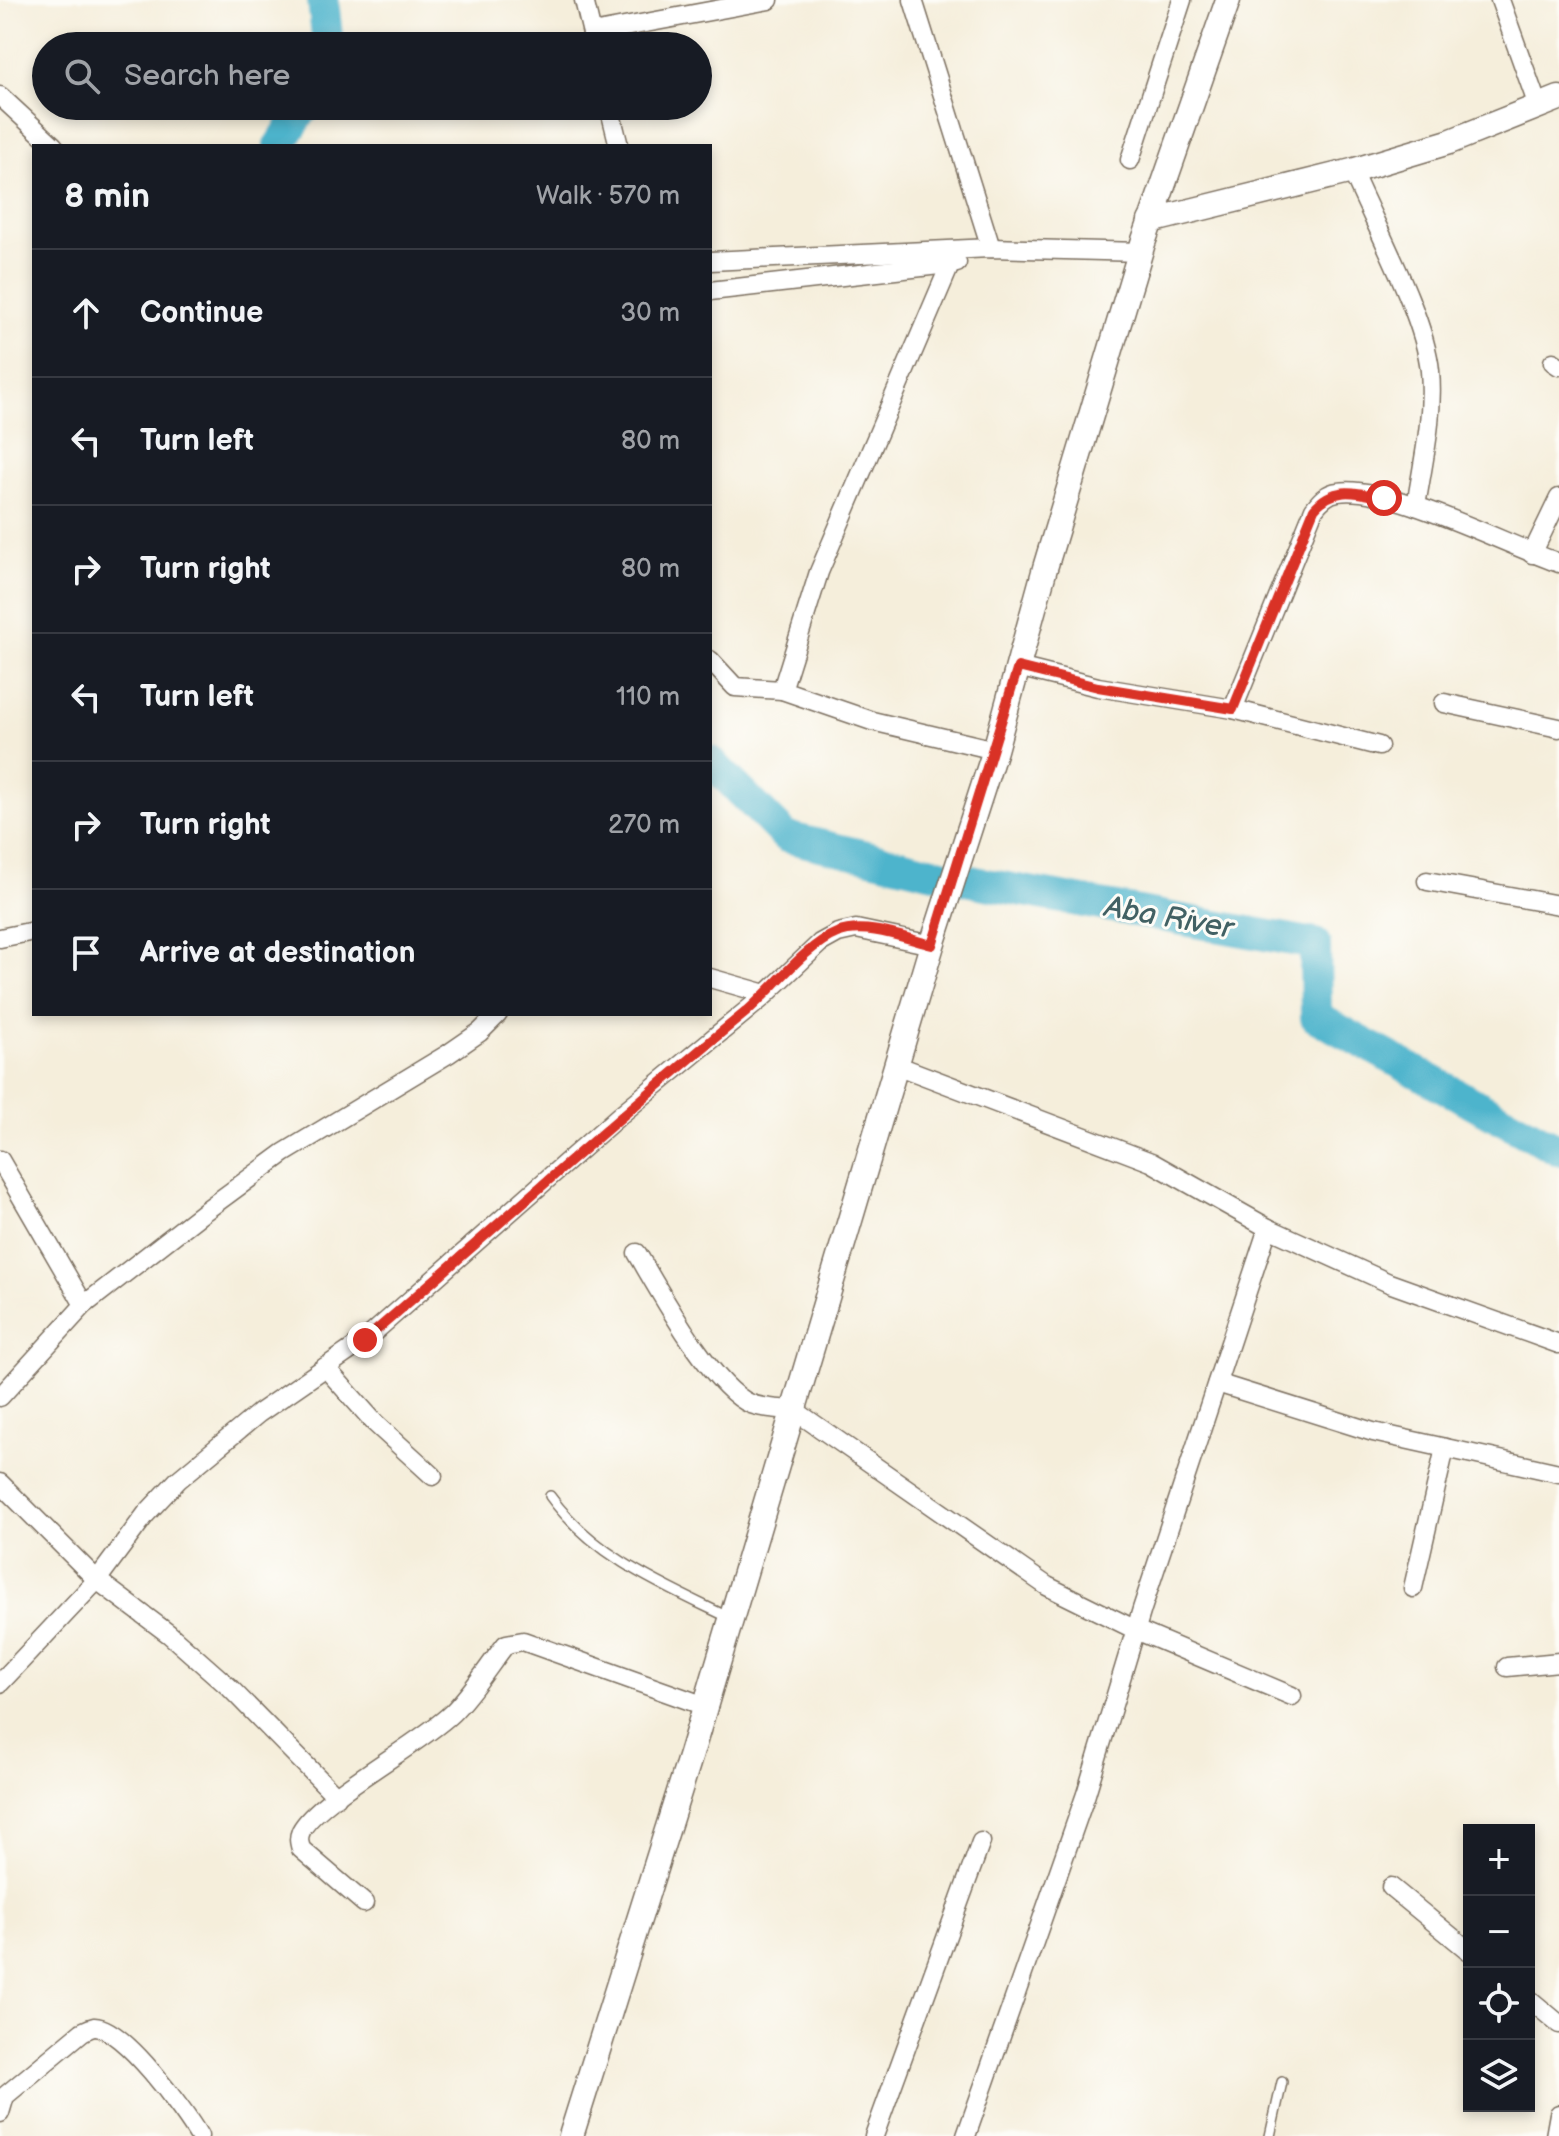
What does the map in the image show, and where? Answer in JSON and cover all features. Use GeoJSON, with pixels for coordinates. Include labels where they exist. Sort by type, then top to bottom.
{"type":"FeatureCollection","features":[{"type":"Feature","properties":{"kind":"street"},"geometry":{"type":"LineString","coordinates":[[584,0],[592,32]]}},
{"type":"Feature","properties":{"kind":"street"},"geometry":{"type":"LineString","coordinates":[[629,32],[769,0]]}},
{"type":"Feature","properties":{"kind":"street"},"geometry":{"type":"LineString","coordinates":[[913,0],[991,248]]}},
{"type":"Feature","properties":{"kind":"street"},"geometry":{"type":"LineString","coordinates":[[1130,160],[1182,0]]}},
{"type":"Feature","properties":{"kind":"street"},"geometry":{"type":"LineString","coordinates":[[571,2136],[705,1706],[932,945],[995,750],[1150,221],[1228,0]]}},
{"type":"Feature","properties":{"kind":"street"},"geometry":{"type":"LineString","coordinates":[[1150,221],[1352,171],[1449,142],[1548,102],[1500,0]]}},
{"type":"Feature","properties":{"kind":"street"},"geometry":{"type":"LineString","coordinates":[[0,96],[52,144]]}},
{"type":"Feature","properties":{"kind":"street"},"geometry":{"type":"LineString","coordinates":[[612,120],[618,144]]}},
{"type":"Feature","properties":{"kind":"street"},"geometry":{"type":"LineString","coordinates":[[1352,171],[1428,355],[1429,414],[1416,506]]}},
{"type":"Feature","properties":{"kind":"street"},"geometry":{"type":"LineString","coordinates":[[712,291],[814,276],[950,265],[991,248]]}},
{"type":"Feature","properties":{"kind":"street"},"geometry":{"type":"LineString","coordinates":[[712,261],[991,248],[1141,252]]}},
{"type":"Feature","properties":{"kind":"street"},"geometry":{"type":"LineString","coordinates":[[782,690],[819,572],[950,265]]}},
{"type":"Feature","properties":{"kind":"street"},"geometry":{"type":"LineString","coordinates":[[1233,709],[1314,509],[1335,492],[1352,492],[1416,506],[1559,563]]}},
{"type":"Feature","properties":{"kind":"street"},"geometry":{"type":"LineString","coordinates":[[1532,554],[1559,498]]}},
{"type":"Feature","properties":{"kind":"street"},"geometry":{"type":"LineString","coordinates":[[712,662],[735,687],[782,690],[872,721],[995,750]]}},
{"type":"Feature","properties":{"kind":"street"},"geometry":{"type":"LineString","coordinates":[[1018,667],[1098,687],[1233,709],[1379,746]]}},
{"type":"Feature","properties":{"kind":"street"},"geometry":{"type":"LineString","coordinates":[[1444,703],[1559,728]]}},
{"type":"Feature","properties":{"kind":"street"},"geometry":{"type":"LineString","coordinates":[[1427,881],[1559,904]]}},
{"type":"Feature","properties":{"kind":"street"},"geometry":{"type":"LineString","coordinates":[[0,938],[32,931]]}},
{"type":"Feature","properties":{"kind":"street"},"geometry":{"type":"LineString","coordinates":[[0,1683],[97,1580],[146,1514],[178,1480],[259,1413],[365,1340],[620,1115],[766,994],[820,943],[838,933],[867,931],[932,945]]}},
{"type":"Feature","properties":{"kind":"street"},"geometry":{"type":"LineString","coordinates":[[712,979],[766,994]]}},
{"type":"Feature","properties":{"kind":"street"},"geometry":{"type":"LineString","coordinates":[[0,1397],[84,1305],[284,1153],[448,1054],[480,1032],[496,1016]]}},
{"type":"Feature","properties":{"kind":"street"},"geometry":{"type":"LineString","coordinates":[[896,1065],[1151,1162],[1268,1228],[1389,1283],[1559,1344]]}},
{"type":"Feature","properties":{"kind":"street"},"geometry":{"type":"LineString","coordinates":[[0,1160],[84,1305]]}},
{"type":"Feature","properties":{"kind":"street"},"geometry":{"type":"LineString","coordinates":[[966,2136],[1086,1794],[1136,1630],[1268,1228]]}},
{"type":"Feature","properties":{"kind":"street"},"geometry":{"type":"LineString","coordinates":[[637,1253],[679,1323],[736,1393],[748,1403],[794,1410],[1047,1586],[1136,1630],[1292,1696]]}},
{"type":"Feature","properties":{"kind":"street"},"geometry":{"type":"LineString","coordinates":[[325,1367],[375,1423],[433,1476]]}},
{"type":"Feature","properties":{"kind":"street"},"geometry":{"type":"LineString","coordinates":[[1217,1383],[1373,1432],[1559,1473]]}},
{"type":"Feature","properties":{"kind":"street"},"geometry":{"type":"LineString","coordinates":[[1413,1588],[1445,1448]]}},
{"type":"Feature","properties":{"kind":"street"},"geometry":{"type":"LineString","coordinates":[[0,1483],[97,1580],[169,1634],[229,1687],[337,1797]]}},
{"type":"Feature","properties":{"kind":"street"},"geometry":{"type":"LineString","coordinates":[[364,1903],[301,1849],[298,1840],[302,1829],[337,1797],[431,1731],[453,1711],[506,1644],[514,1641],[705,1706]]}},
{"type":"Feature","properties":{"kind":"street"},"geometry":{"type":"LineString","coordinates":[[1507,1667],[1559,1662]]}},
{"type":"Feature","properties":{"kind":"street"},"geometry":{"type":"LineString","coordinates":[[874,2136],[981,1842]]}},
{"type":"Feature","properties":{"kind":"street"},"geometry":{"type":"LineString","coordinates":[[1391,1887],[1463,1946]]}},
{"type":"Feature","properties":{"kind":"street"},"geometry":{"type":"LineString","coordinates":[[1535,2004],[1559,2024]]}},
{"type":"Feature","properties":{"kind":"street"},"geometry":{"type":"LineString","coordinates":[[2,2100],[82,2032],[94,2027],[110,2031],[171,2091],[199,2136]]}},
{"type":"Feature","properties":{"kind":"street"},"geometry":{"type":"LineString","coordinates":[[1555,2136],[1559,2114]]}},
{"type":"Feature","properties":{"kind":"lane"},"geometry":{"type":"LineString","coordinates":[[550,1496],[569,1522],[594,1543],[649,1578],[731,1618]]}},
{"type":"Feature","properties":{"kind":"lane"},"geometry":{"type":"LineString","coordinates":[[1270,2136],[1282,2082]]}},
{"type":"Feature","properties":{"kind":"waterway","name":"Aba River"},"geometry":{"type":"LineString","coordinates":[[323,0],[326,32]]}},
{"type":"Feature","properties":{"kind":"waterway","name":"Aba River"},"geometry":{"type":"LineString","coordinates":[[280,144],[296,120]]}},
{"type":"Feature","properties":{"kind":"waterway","name":"Aba River"},"geometry":{"type":"LineString","coordinates":[[712,763],[786,837],[980,883],[1315,944],[1316,1017],[1559,1150]]}},
{"type":"Feature","properties":{"kind":"route"},"geometry":{"type":"LineString","coordinates":[[365,1340],[620,1115],[762,998],[820,943],[838,933],[856,929],[932,945],[995,750],[1018,667],[1098,687],[1233,709],[1314,509],[1335,492],[1384,498]]}}]}
